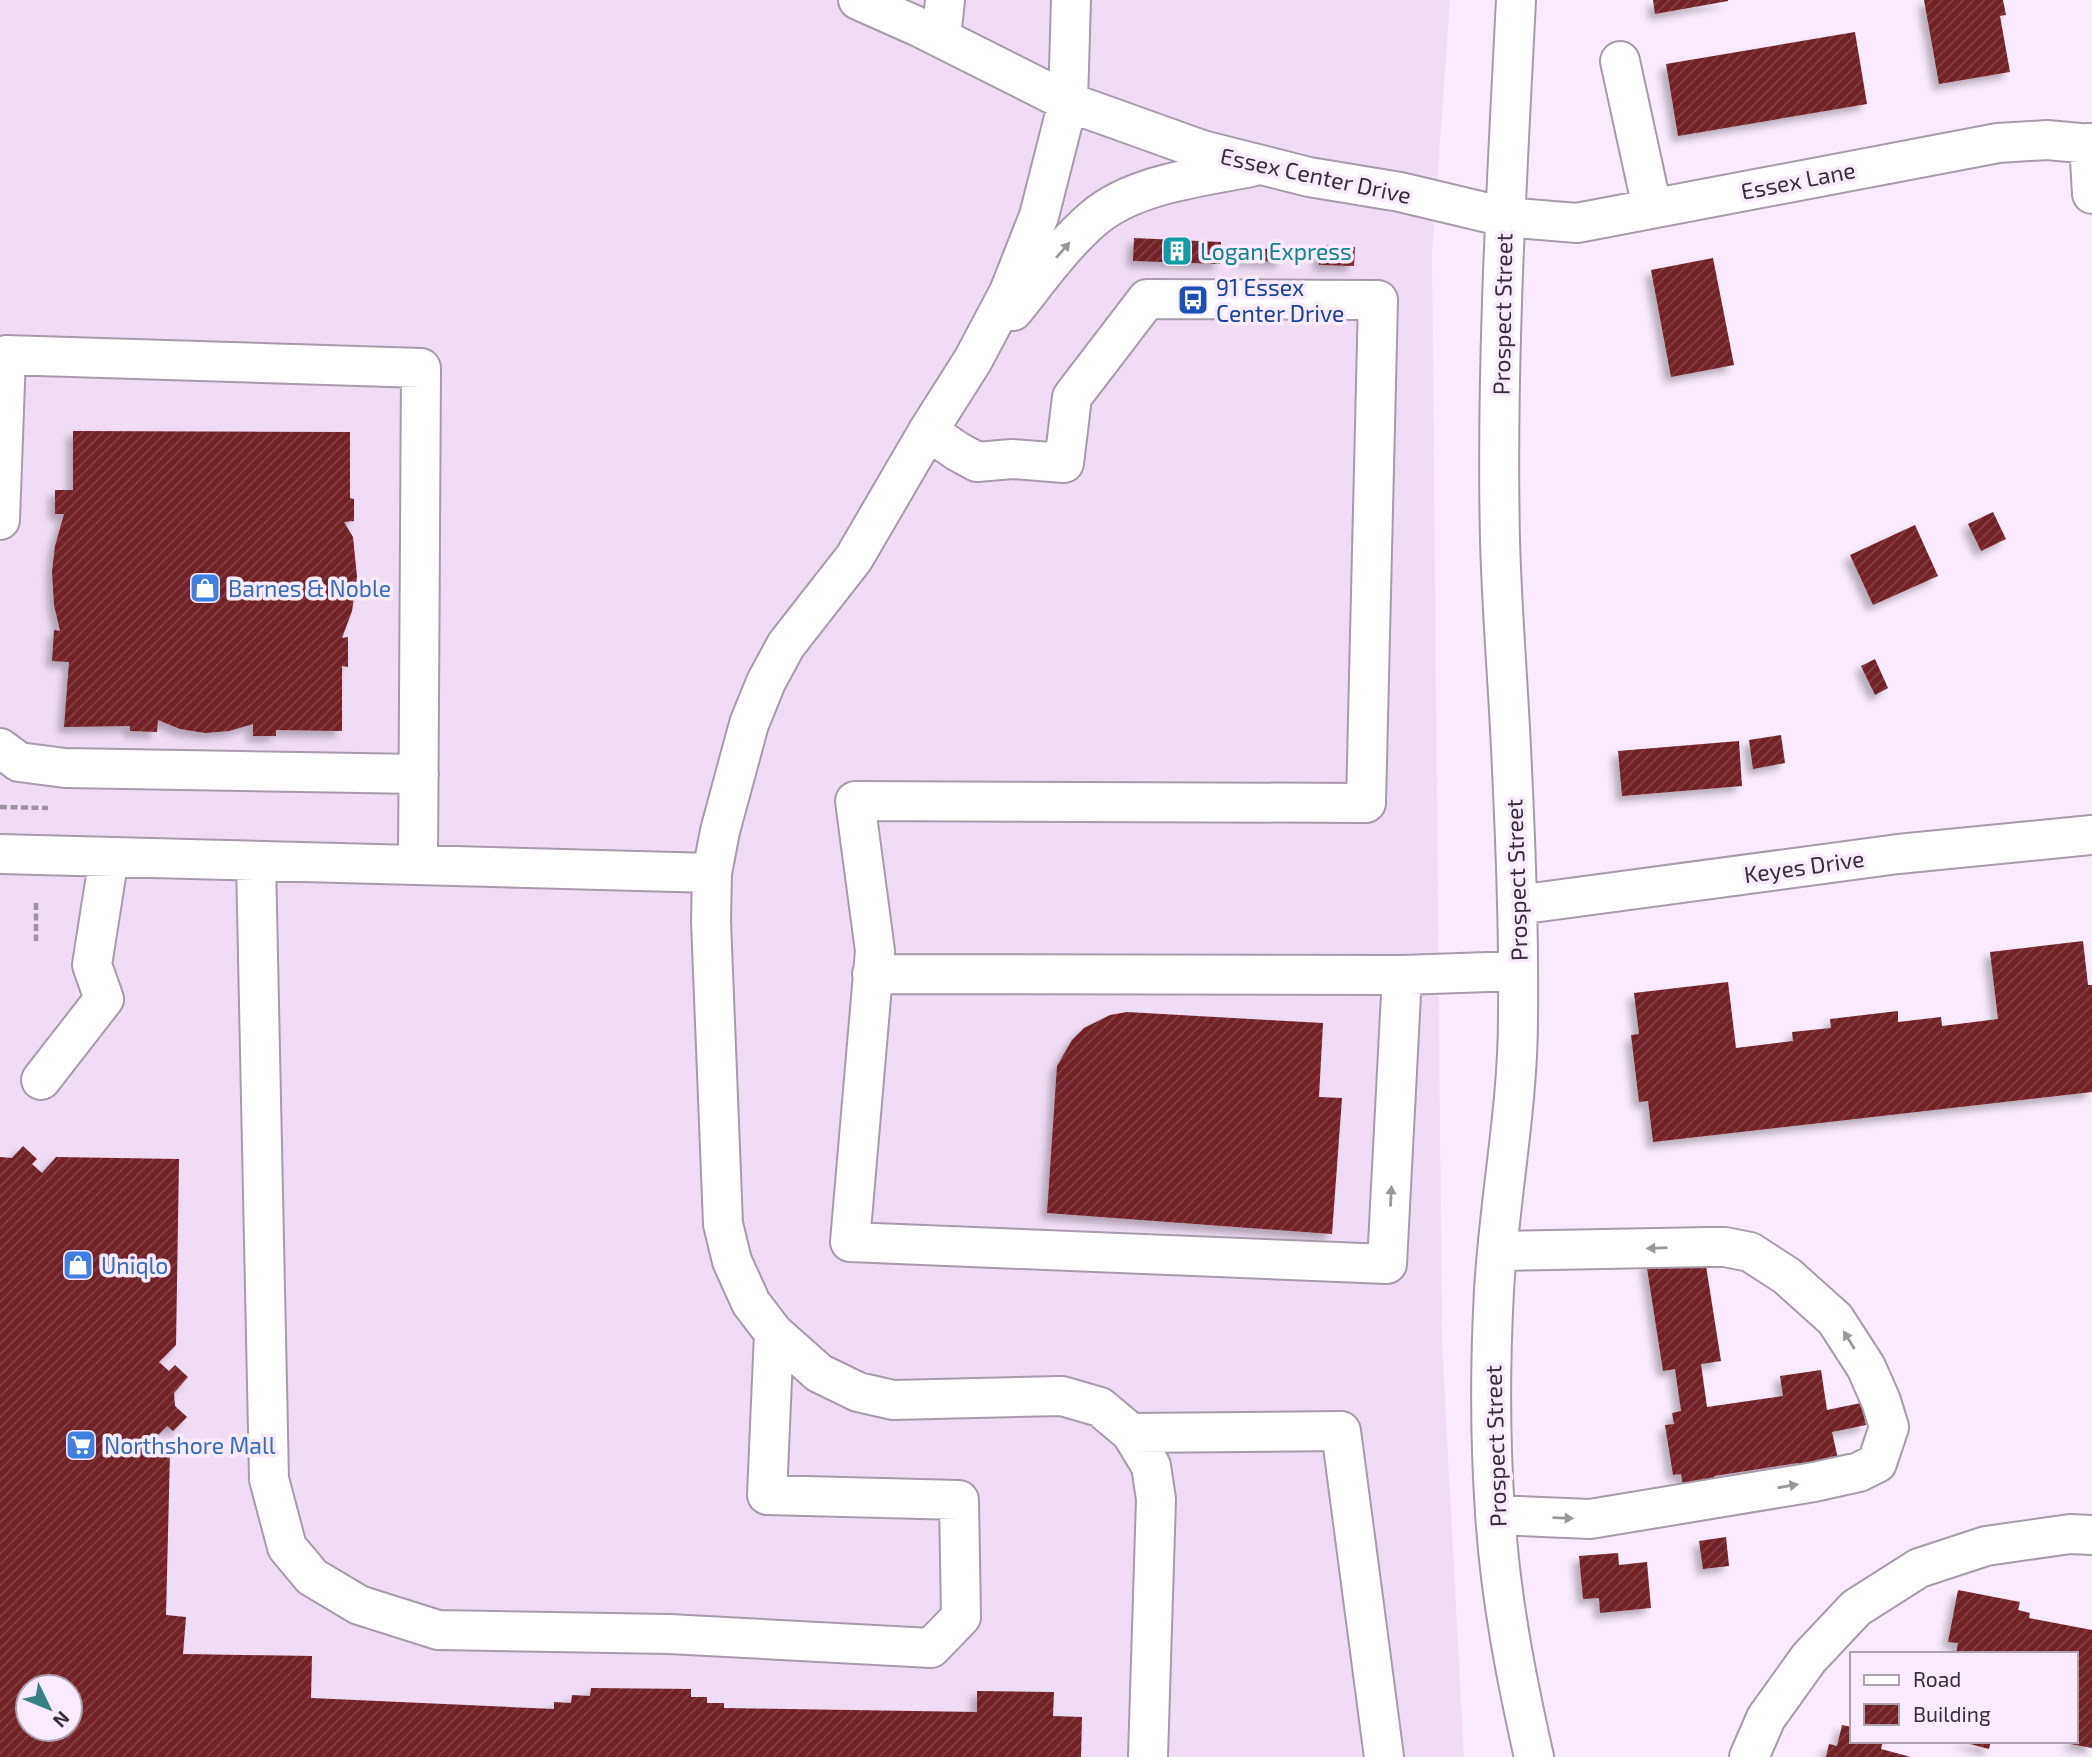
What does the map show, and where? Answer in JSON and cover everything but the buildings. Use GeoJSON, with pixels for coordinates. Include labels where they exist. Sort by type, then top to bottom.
{"type":"FeatureCollection","features":[{"type":"Feature","properties":{"kind":"street","name":"Essex Center Drive"},"geometry":{"type":"LineString","coordinates":[[858,0],[941,37],[1068,103],[1202,150],[1309,177],[1400,192],[1505,217]]}},
{"type":"Feature","properties":{"kind":"street"},"geometry":{"type":"LineString","coordinates":[[941,37],[945,0]]}},
{"type":"Feature","properties":{"kind":"street"},"geometry":{"type":"LineString","coordinates":[[1071,0],[1068,103],[1039,216],[1009,292],[973,360],[928,430],[854,558],[786,645],[766,682],[749,724],[731,785],[712,873],[711,921],[723,1224],[732,1261],[751,1303],[774,1334],[819,1373],[858,1392],[892,1400],[1062,1396],[1100,1407],[1131,1433],[1150,1466],[1156,1499],[1148,1757]]}},
{"type":"Feature","properties":{"kind":"street","name":"Prospect Street"},"geometry":{"type":"LineString","coordinates":[[1516,0],[1501,334],[1500,542],[1517,905],[1518,1053],[1498,1251],[1491,1356],[1495,1515],[1508,1621],[1520,1695],[1534,1757]]}},
{"type":"Feature","properties":{"kind":"street"},"geometry":{"type":"LineString","coordinates":[[1620,61],[1653,208]]}},
{"type":"Feature","properties":{"kind":"street","name":"Essex Lane"},"geometry":{"type":"LineString","coordinates":[[1505,217],[1577,223],[1998,143],[2047,140],[2090,144]]}},
{"type":"Feature","properties":{"kind":"street"},"geometry":{"type":"LineString","coordinates":[[2090,144],[2092,194]]}},
{"type":"Feature","properties":{"kind":"street"},"geometry":{"type":"LineString","coordinates":[[973,360],[1064,248],[1095,217],[1128,197],[1176,182],[1260,165]]}},
{"type":"Feature","properties":{"kind":"street"},"geometry":{"type":"LineString","coordinates":[[928,430],[977,462],[1028,467],[1037,463],[1064,463],[1072,397],[1147,299],[1378,300],[1366,803],[855,802],[875,951],[850,1242],[1387,1264],[1402,975]]}},
{"type":"Feature","properties":{"kind":"street"},"geometry":{"type":"LineString","coordinates":[[0,520],[6,355],[421,368],[418,865]]}},
{"type":"Feature","properties":{"kind":"street"},"geometry":{"type":"LineString","coordinates":[[0,748],[19,762],[65,768],[419,774]]}},
{"type":"Feature","properties":{"kind":"street","name":"Keyes Drive"},"geometry":{"type":"LineString","coordinates":[[1517,905],[1898,853],[2092,835]]}},
{"type":"Feature","properties":{"kind":"street"},"geometry":{"type":"LineString","coordinates":[[0,854],[712,873]]}},
{"type":"Feature","properties":{"kind":"street"},"geometry":{"type":"LineString","coordinates":[[41,1080],[104,999],[92,965],[109,857]]}},
{"type":"Feature","properties":{"kind":"street"},"geometry":{"type":"LineString","coordinates":[[256,861],[269,1479],[287,1547],[312,1577],[359,1605],[438,1630],[669,1634],[931,1648],[961,1617],[959,1500],[767,1496],[774,1334]]}},
{"type":"Feature","properties":{"kind":"street"},"geometry":{"type":"LineString","coordinates":[[872,974],[1402,975],[1518,971]]}},
{"type":"Feature","properties":{"kind":"street"},"geometry":{"type":"LineString","coordinates":[[1495,1515],[1590,1518],[1859,1472],[1877,1462],[1889,1427],[1866,1367],[1835,1319],[1787,1276],[1750,1252],[1725,1247],[1498,1251]]}},
{"type":"Feature","properties":{"kind":"street"},"geometry":{"type":"LineString","coordinates":[[1131,1433],[1341,1431],[1384,1757]]}},
{"type":"Feature","properties":{"kind":"street"},"geometry":{"type":"LineString","coordinates":[[1749,1757],[1766,1718],[1809,1658],[1856,1608],[1919,1568],[1986,1546],[2070,1534],[2092,1535]]}},
{"type":"Feature","properties":{"kind":"path"},"geometry":{"type":"LineString","coordinates":[[0,807],[54,808]]}},
{"type":"Feature","properties":{"kind":"path"},"geometry":{"type":"LineString","coordinates":[[36,903],[36,941]]}},
{"type":"Feature","properties":{"kind":"shaded area","name":"Northshore Mall"},"geometry":{"type":"Polygon","coordinates":[[[0,0],[1450,0],[1432,254],[1442,1342],[1464,1757],[0,1757],[0,0]]]}},
{"type":"Feature","properties":{"kind":"place","name":"Logan Express"},"geometry":{"type":"Point","coordinates":[1177,251]}},
{"type":"Feature","properties":{"kind":"place","name":"91 Essex Center Drive"},"geometry":{"type":"Point","coordinates":[1193,300]}},
{"type":"Feature","properties":{"kind":"place","name":"Barnes & Noble"},"geometry":{"type":"Point","coordinates":[205,588]}},
{"type":"Feature","properties":{"kind":"place","name":"Uniqlo"},"geometry":{"type":"Point","coordinates":[78,1265]}},
{"type":"Feature","properties":{"kind":"place","name":"Northshore Mall"},"geometry":{"type":"Point","coordinates":[81,1445]}}]}
